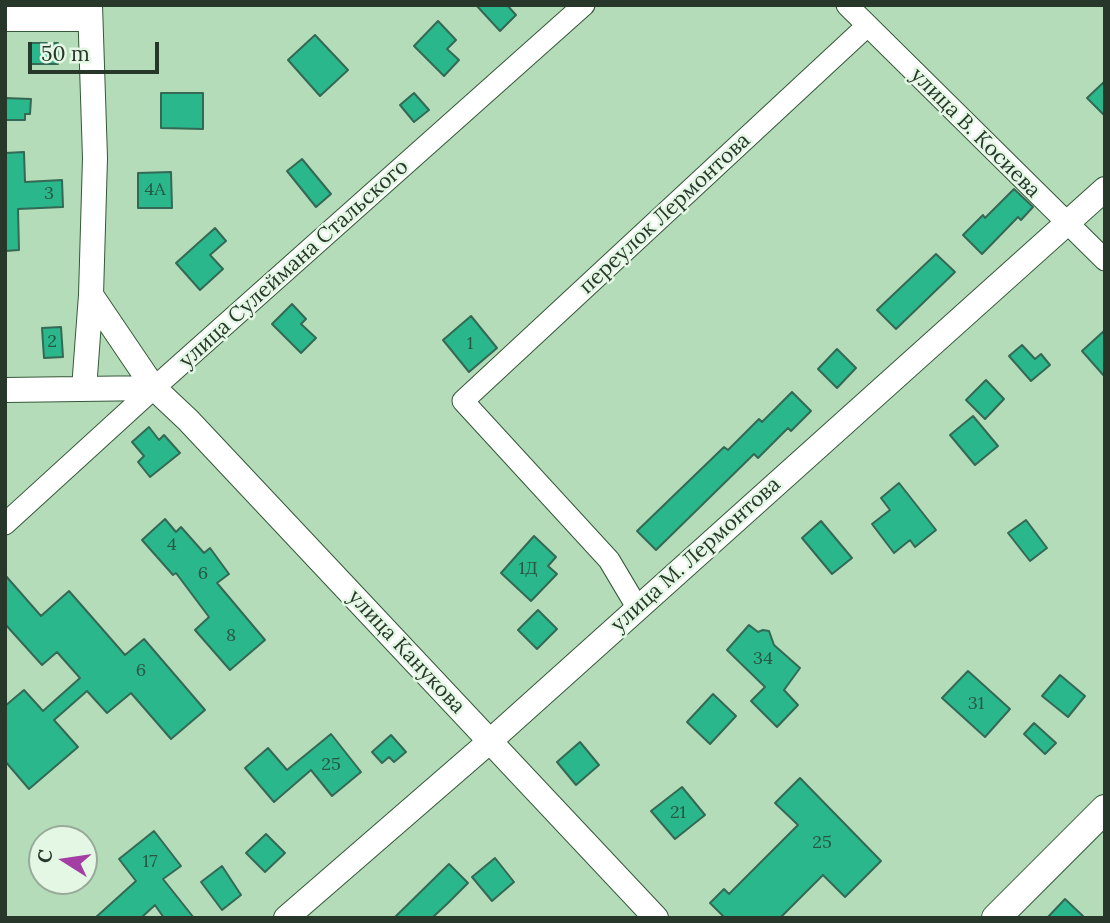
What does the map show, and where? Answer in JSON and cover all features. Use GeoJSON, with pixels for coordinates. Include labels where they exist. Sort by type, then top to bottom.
{"type":"FeatureCollection","features":[{"type":"Feature","properties":{"kind":"main road"},"geometry":{"type":"LineString","coordinates":[[996,918],[1105,809]]}},
{"type":"Feature","properties":{"kind":"street","name":"улица Сулеймана Стальского"},"geometry":{"type":"LineString","coordinates":[[5,524],[584,5]]}},
{"type":"Feature","properties":{"kind":"street","name":"улица В. Косиева"},"geometry":{"type":"LineString","coordinates":[[847,5],[1105,260]]}},
{"type":"Feature","properties":{"kind":"street"},"geometry":{"type":"LineString","coordinates":[[5,19],[90,12],[95,158],[84,389]]}},
{"type":"Feature","properties":{"kind":"street","name":"переулок Лермонтова"},"geometry":{"type":"LineString","coordinates":[[637,607],[609,560],[463,401],[867,26]]}},
{"type":"Feature","properties":{"kind":"street","name":"улица М. Лермонтова"},"geometry":{"type":"LineString","coordinates":[[286,918],[489,742],[1105,189]]}},
{"type":"Feature","properties":{"kind":"street","name":"улица Канукова"},"geometry":{"type":"LineString","coordinates":[[90,295],[154,388],[188,419],[656,918]]}},
{"type":"Feature","properties":{"kind":"street"},"geometry":{"type":"LineString","coordinates":[[5,390],[154,388]]}},
{"type":"Feature","properties":{"kind":"building"},"geometry":{"type":"Polygon","coordinates":[[[476,5],[507,5],[516,15],[500,31],[476,5]]]}},
{"type":"Feature","properties":{"kind":"building"},"geometry":{"type":"Polygon","coordinates":[[[438,21],[456,40],[447,49],[459,60],[444,76],[414,46],[438,21]]]}},
{"type":"Feature","properties":{"kind":"building"},"geometry":{"type":"Polygon","coordinates":[[[315,35],[348,70],[320,96],[288,60],[315,35]]]}},
{"type":"Feature","properties":{"kind":"building"},"geometry":{"type":"Polygon","coordinates":[[[29,43],[58,43],[58,64],[29,64],[29,43]]]}},
{"type":"Feature","properties":{"kind":"building"},"geometry":{"type":"Polygon","coordinates":[[[1105,81],[1105,116],[1087,98],[1105,81]]]}},
{"type":"Feature","properties":{"kind":"building"},"geometry":{"type":"Polygon","coordinates":[[[161,93],[203,93],[203,129],[161,128],[161,93]]]}},
{"type":"Feature","properties":{"kind":"building"},"geometry":{"type":"Polygon","coordinates":[[[414,93],[429,110],[414,122],[400,105],[414,93]]]}},
{"type":"Feature","properties":{"kind":"building"},"geometry":{"type":"Polygon","coordinates":[[[5,98],[31,99],[30,114],[25,114],[25,120],[5,120],[5,98]]]}},
{"type":"Feature","properties":{"kind":"building"},"geometry":{"type":"Polygon","coordinates":[[[24,152],[25,182],[62,180],[63,207],[18,209],[19,250],[5,251],[5,153],[24,152]]]}},
{"type":"Feature","properties":{"kind":"building"},"geometry":{"type":"Polygon","coordinates":[[[302,159],[331,194],[316,207],[287,171],[302,159]]]}},
{"type":"Feature","properties":{"kind":"building"},"geometry":{"type":"Polygon","coordinates":[[[171,172],[172,208],[138,208],[138,173],[171,172]]]}},
{"type":"Feature","properties":{"kind":"building"},"geometry":{"type":"Polygon","coordinates":[[[1014,189],[1033,207],[1021,220],[1018,217],[982,254],[963,235],[983,215],[985,218],[1014,189]]]}},
{"type":"Feature","properties":{"kind":"building"},"geometry":{"type":"Polygon","coordinates":[[[215,228],[226,241],[210,255],[223,269],[200,290],[176,263],[215,228]]]}},
{"type":"Feature","properties":{"kind":"building"},"geometry":{"type":"Polygon","coordinates":[[[936,254],[955,272],[896,329],[877,310],[936,254]]]}},
{"type":"Feature","properties":{"kind":"building"},"geometry":{"type":"Polygon","coordinates":[[[292,304],[306,319],[301,324],[316,338],[301,353],[272,324],[292,304]]]}},
{"type":"Feature","properties":{"kind":"building"},"geometry":{"type":"Polygon","coordinates":[[[471,316],[497,348],[469,372],[443,340],[471,316]]]}},
{"type":"Feature","properties":{"kind":"building"},"geometry":{"type":"Polygon","coordinates":[[[61,327],[63,357],[44,358],[42,328],[61,327]]]}},
{"type":"Feature","properties":{"kind":"building"},"geometry":{"type":"Polygon","coordinates":[[[1105,330],[1105,377],[1082,351],[1105,330]]]}},
{"type":"Feature","properties":{"kind":"building"},"geometry":{"type":"Polygon","coordinates":[[[1022,345],[1035,359],[1041,354],[1050,365],[1031,381],[1009,356],[1022,345]]]}},
{"type":"Feature","properties":{"kind":"building"},"geometry":{"type":"Polygon","coordinates":[[[837,349],[856,368],[837,388],[818,369],[837,349]]]}},
{"type":"Feature","properties":{"kind":"building"},"geometry":{"type":"Polygon","coordinates":[[[986,380],[1004,399],[985,419],[966,400],[986,380]]]}},
{"type":"Feature","properties":{"kind":"building"},"geometry":{"type":"Polygon","coordinates":[[[792,392],[811,411],[791,431],[788,428],[758,458],[754,454],[656,550],[637,531],[724,447],[728,450],[759,419],[762,422],[792,392]]]}},
{"type":"Feature","properties":{"kind":"building"},"geometry":{"type":"Polygon","coordinates":[[[973,416],[998,446],[975,465],[950,435],[973,416]]]}},
{"type":"Feature","properties":{"kind":"building"},"geometry":{"type":"Polygon","coordinates":[[[149,427],[159,440],[164,435],[180,453],[150,477],[138,462],[144,456],[132,442],[149,427]]]}},
{"type":"Feature","properties":{"kind":"building"},"geometry":{"type":"Polygon","coordinates":[[[899,483],[936,530],[915,547],[910,540],[894,553],[872,524],[890,510],[881,498],[899,483]]]}},
{"type":"Feature","properties":{"kind":"building"},"geometry":{"type":"Polygon","coordinates":[[[165,519],[176,532],[181,527],[204,553],[210,548],[229,574],[217,583],[265,640],[230,670],[195,630],[209,617],[176,573],[173,575],[142,540],[165,519]]]}},
{"type":"Feature","properties":{"kind":"building"},"geometry":{"type":"Polygon","coordinates":[[[1026,520],[1047,548],[1030,561],[1008,533],[1026,520]]]}},
{"type":"Feature","properties":{"kind":"building"},"geometry":{"type":"Polygon","coordinates":[[[821,521],[852,558],[832,574],[802,538],[821,521]]]}},
{"type":"Feature","properties":{"kind":"building"},"geometry":{"type":"Polygon","coordinates":[[[534,536],[556,557],[548,566],[557,574],[531,601],[501,573],[534,536]]]}},
{"type":"Feature","properties":{"kind":"building"},"geometry":{"type":"Polygon","coordinates":[[[5,575],[41,616],[69,591],[125,655],[144,639],[205,710],[171,739],[131,693],[107,713],[87,691],[54,720],[78,747],[29,789],[5,761],[5,706],[24,690],[43,711],[80,678],[57,652],[42,665],[5,624],[5,575]]]}},
{"type":"Feature","properties":{"kind":"building"},"geometry":{"type":"Polygon","coordinates":[[[538,610],[557,629],[537,649],[518,630],[538,610]]]}},
{"type":"Feature","properties":{"kind":"building"},"geometry":{"type":"Polygon","coordinates":[[[749,625],[758,632],[769,631],[774,645],[800,668],[784,690],[798,705],[777,727],[751,701],[765,687],[727,650],[749,625]]]}},
{"type":"Feature","properties":{"kind":"building"},"geometry":{"type":"Polygon","coordinates":[[[968,671],[1010,709],[985,737],[942,698],[968,671]]]}},
{"type":"Feature","properties":{"kind":"building"},"geometry":{"type":"Polygon","coordinates":[[[1060,675],[1085,696],[1068,717],[1042,696],[1060,675]]]}},
{"type":"Feature","properties":{"kind":"building"},"geometry":{"type":"Polygon","coordinates":[[[713,694],[736,716],[710,744],[687,722],[713,694]]]}},
{"type":"Feature","properties":{"kind":"building"},"geometry":{"type":"Polygon","coordinates":[[[1034,723],[1056,743],[1045,754],[1024,734],[1034,723]]]}},
{"type":"Feature","properties":{"kind":"building"},"geometry":{"type":"Polygon","coordinates":[[[331,734],[361,772],[332,796],[311,770],[274,802],[245,768],[268,748],[287,770],[331,734]]]}},
{"type":"Feature","properties":{"kind":"building"},"geometry":{"type":"Polygon","coordinates":[[[391,735],[406,752],[394,762],[389,757],[382,763],[372,752],[391,735]]]}},
{"type":"Feature","properties":{"kind":"building"},"geometry":{"type":"Polygon","coordinates":[[[580,742],[599,765],[576,785],[557,762],[580,742]]]}},
{"type":"Feature","properties":{"kind":"building"},"geometry":{"type":"Polygon","coordinates":[[[800,778],[881,861],[845,897],[823,875],[780,918],[725,918],[710,903],[724,889],[729,894],[798,825],[775,803],[800,778]]]}},
{"type":"Feature","properties":{"kind":"building"},"geometry":{"type":"Polygon","coordinates":[[[682,787],[705,815],[675,839],[651,811],[682,787]]]}},
{"type":"Feature","properties":{"kind":"building"},"geometry":{"type":"Polygon","coordinates":[[[154,831],[181,866],[163,879],[194,918],[164,918],[155,905],[141,918],[95,918],[136,881],[119,859],[154,831]]]}},
{"type":"Feature","properties":{"kind":"building"},"geometry":{"type":"Polygon","coordinates":[[[266,834],[285,853],[265,872],[246,853],[266,834]]]}},
{"type":"Feature","properties":{"kind":"building"},"geometry":{"type":"Polygon","coordinates":[[[495,858],[514,882],[492,901],[472,877],[495,858]]]}},
{"type":"Feature","properties":{"kind":"building"},"geometry":{"type":"Polygon","coordinates":[[[449,864],[468,883],[448,903],[432,918],[394,918],[449,864]]]}},
{"type":"Feature","properties":{"kind":"building"},"geometry":{"type":"Polygon","coordinates":[[[222,866],[241,895],[222,910],[201,882],[222,866]]]}},
{"type":"Feature","properties":{"kind":"building"},"geometry":{"type":"Polygon","coordinates":[[[1065,899],[1085,918],[1047,918],[1065,899]]]}}]}
